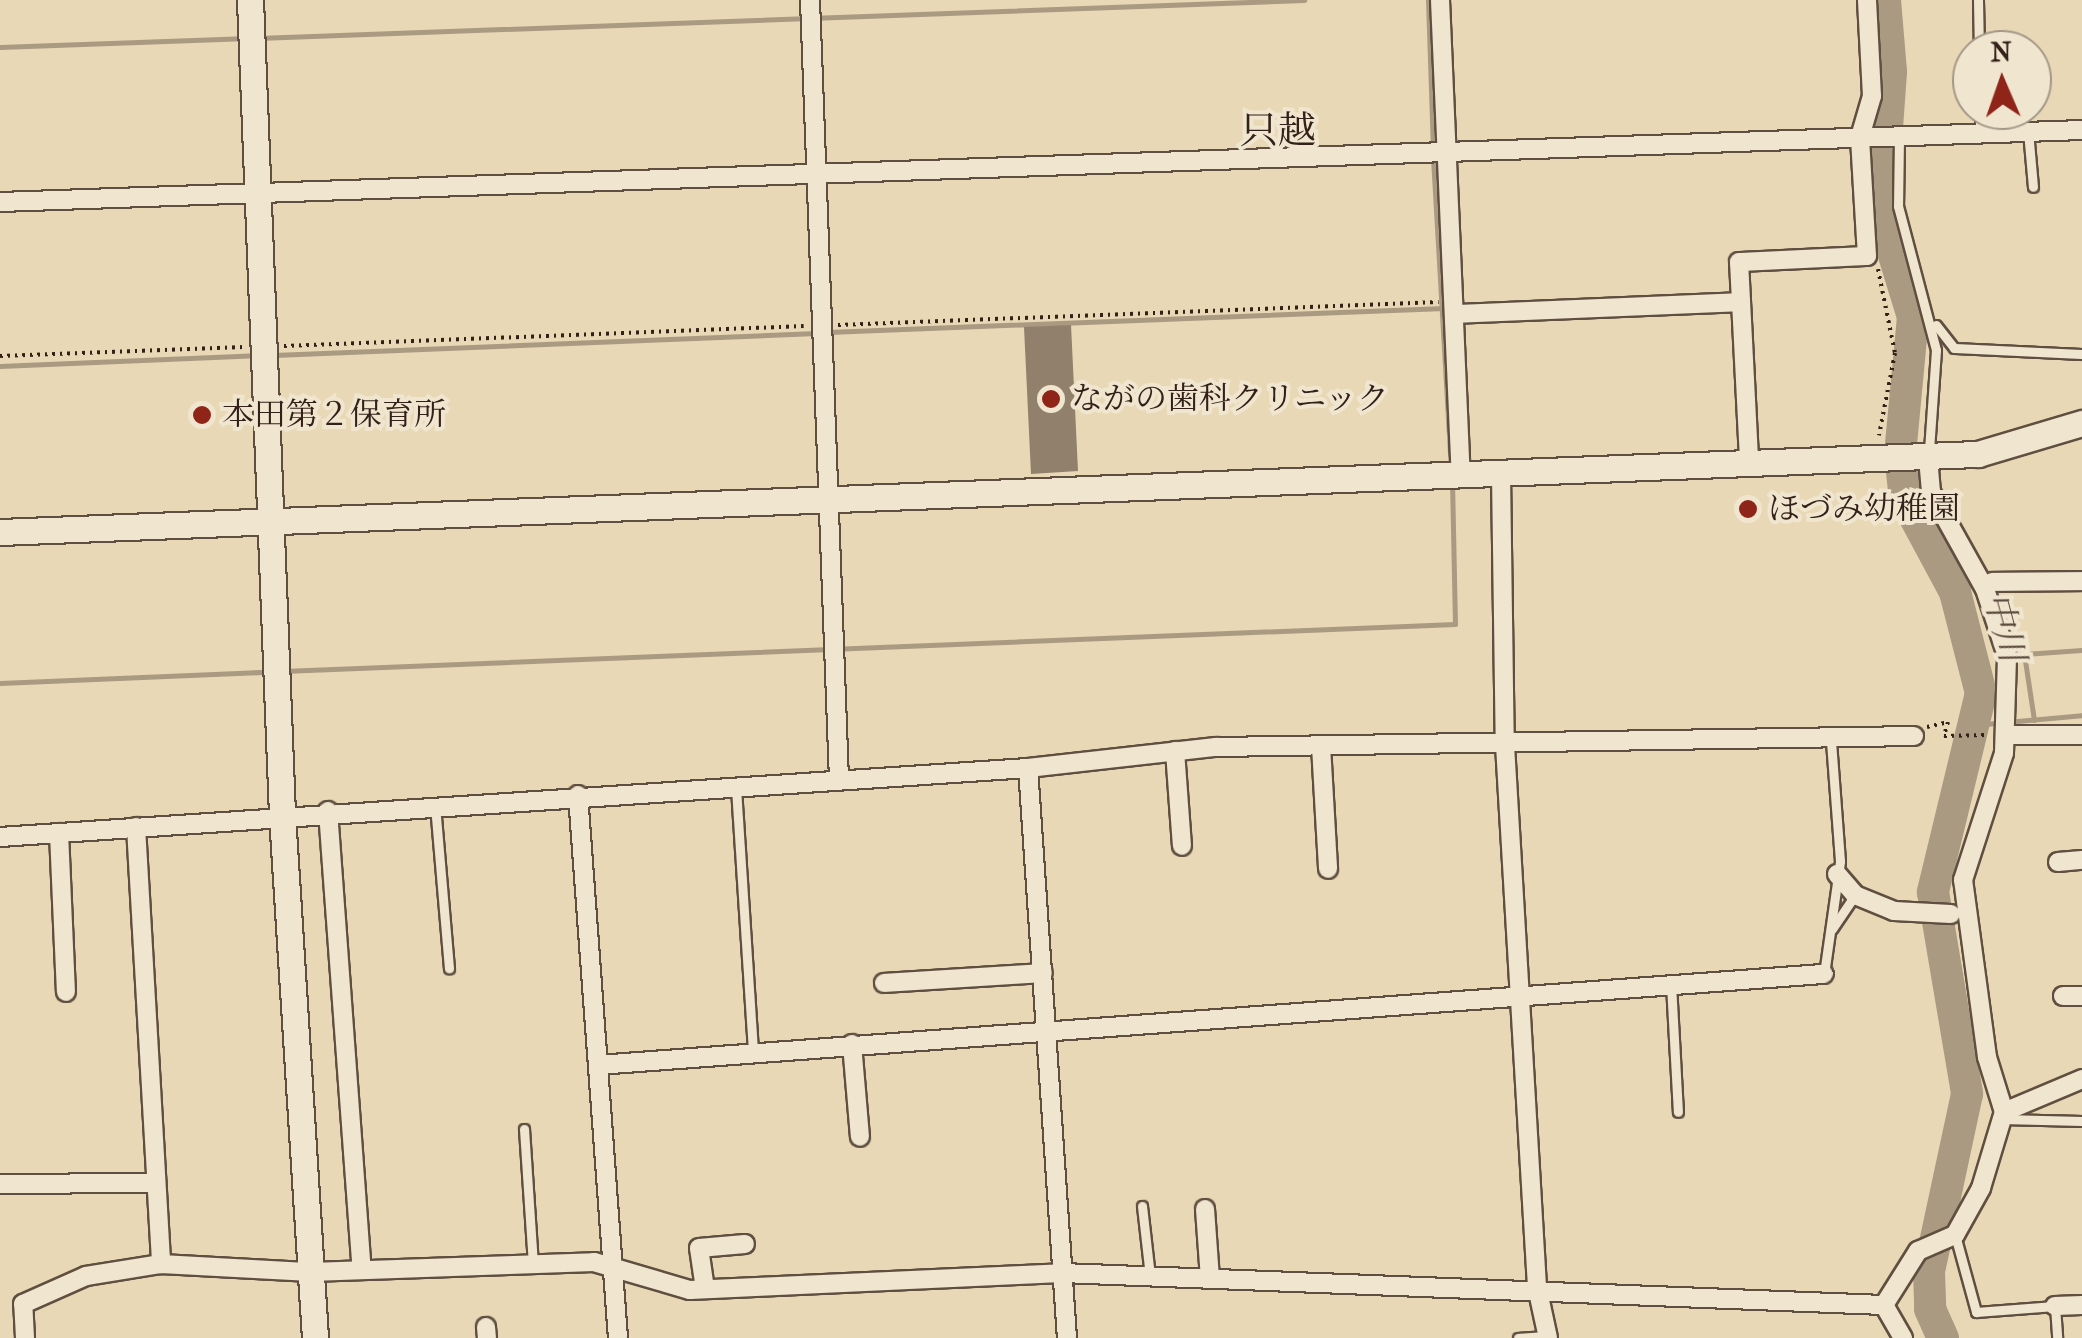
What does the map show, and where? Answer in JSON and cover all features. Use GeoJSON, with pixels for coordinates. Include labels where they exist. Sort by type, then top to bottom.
{"type":"FeatureCollection","features":[{"type":"Feature","properties":{"kind":"street"},"geometry":{"type":"LineString","coordinates":[[250,0],[282,815],[316,1338]]}},
{"type":"Feature","properties":{"kind":"street"},"geometry":{"type":"LineString","coordinates":[[810,0],[839,780]]}},
{"type":"Feature","properties":{"kind":"street"},"geometry":{"type":"LineString","coordinates":[[1440,0],[1462,473]]}},
{"type":"Feature","properties":{"kind":"street"},"geometry":{"type":"LineString","coordinates":[[1748,460],[1739,262],[1867,256],[1860,137],[1872,96],[1867,0]]}},
{"type":"Feature","properties":{"kind":"street"},"geometry":{"type":"LineString","coordinates":[[0,202],[259,190],[2082,130]]}},
{"type":"Feature","properties":{"kind":"street"},"geometry":{"type":"LineString","coordinates":[[1454,308],[1741,302]]}},
{"type":"Feature","properties":{"kind":"street"},"geometry":{"type":"LineString","coordinates":[[0,532],[1928,454],[2015,448],[2082,423]]}},
{"type":"Feature","properties":{"kind":"street"},"geometry":{"type":"LineString","coordinates":[[1928,454],[1944,523],[2001,629],[2007,734],[1963,880],[1947,914],[1981,995]]}},
{"type":"Feature","properties":{"kind":"street"},"geometry":{"type":"LineString","coordinates":[[1500,474],[1505,745],[1525,995],[1537,1287],[1548,1337]]}},
{"type":"Feature","properties":{"kind":"street"},"geometry":{"type":"LineString","coordinates":[[1992,582],[2082,581]]}},
{"type":"Feature","properties":{"kind":"street"},"geometry":{"type":"LineString","coordinates":[[2007,734],[2082,735]]}},
{"type":"Feature","properties":{"kind":"street"},"geometry":{"type":"LineString","coordinates":[[0,837],[435,802],[1028,768],[1176,751],[1321,746],[1831,742],[1914,736]]}},
{"type":"Feature","properties":{"kind":"street"},"geometry":{"type":"LineString","coordinates":[[1321,746],[1328,869]]}},
{"type":"Feature","properties":{"kind":"street"},"geometry":{"type":"LineString","coordinates":[[1176,751],[1182,846]]}},
{"type":"Feature","properties":{"kind":"street"},"geometry":{"type":"LineString","coordinates":[[1028,768],[1067,1338]]}},
{"type":"Feature","properties":{"kind":"street"},"geometry":{"type":"LineString","coordinates":[[578,795],[618,1338]]}},
{"type":"Feature","properties":{"kind":"street"},"geometry":{"type":"LineString","coordinates":[[328,811],[362,1270]]}},
{"type":"Feature","properties":{"kind":"street"},"geometry":{"type":"LineString","coordinates":[[136,827],[152,1184],[160,1264]]}},
{"type":"Feature","properties":{"kind":"street"},"geometry":{"type":"LineString","coordinates":[[59,832],[66,992]]}},
{"type":"Feature","properties":{"kind":"street"},"geometry":{"type":"LineString","coordinates":[[2058,862],[2082,860]]}},
{"type":"Feature","properties":{"kind":"street"},"geometry":{"type":"LineString","coordinates":[[1838,874],[1855,895],[1923,915],[1947,914]]}},
{"type":"Feature","properties":{"kind":"street"},"geometry":{"type":"LineString","coordinates":[[1884,1306],[1926,1248],[1950,1236],[1980,1188],[2003,1115],[1963,880]]}},
{"type":"Feature","properties":{"kind":"street"},"geometry":{"type":"LineString","coordinates":[[884,983],[1043,972]]}},
{"type":"Feature","properties":{"kind":"street"},"geometry":{"type":"LineString","coordinates":[[598,1065],[1048,1028],[1824,974]]}},
{"type":"Feature","properties":{"kind":"street"},"geometry":{"type":"LineString","coordinates":[[852,1044],[860,1137]]}},
{"type":"Feature","properties":{"kind":"street"},"geometry":{"type":"LineString","coordinates":[[2003,1115],[2082,1079]]}},
{"type":"Feature","properties":{"kind":"street"},"geometry":{"type":"LineString","coordinates":[[0,1184],[152,1184]]}},
{"type":"Feature","properties":{"kind":"street"},"geometry":{"type":"LineString","coordinates":[[1205,1209],[1210,1278]]}},
{"type":"Feature","properties":{"kind":"street"},"geometry":{"type":"LineString","coordinates":[[705,1289],[699,1248],[744,1244]]}},
{"type":"Feature","properties":{"kind":"street"},"geometry":{"type":"LineString","coordinates":[[25,1338],[23,1304],[86,1276],[160,1264],[311,1272],[533,1262],[612,1265],[705,1289],[1062,1273],[1537,1287],[1884,1306]]}},
{"type":"Feature","properties":{"kind":"street"},"geometry":{"type":"LineString","coordinates":[[2056,1306],[2082,1305]]}},
{"type":"Feature","properties":{"kind":"street"},"geometry":{"type":"LineString","coordinates":[[1884,1306],[1903,1338]]}},
{"type":"Feature","properties":{"kind":"lane"},"geometry":{"type":"LineString","coordinates":[[1978,0],[1979,30]]}},
{"type":"Feature","properties":{"kind":"lane"},"geometry":{"type":"LineString","coordinates":[[2028,131],[2033,188]]}},
{"type":"Feature","properties":{"kind":"lane"},"geometry":{"type":"LineString","coordinates":[[1899,134],[1898,206],[1933,318],[1954,348],[2082,354]]}},
{"type":"Feature","properties":{"kind":"lane"},"geometry":{"type":"LineString","coordinates":[[1928,454],[1933,318]]}},
{"type":"Feature","properties":{"kind":"lane"},"geometry":{"type":"LineString","coordinates":[[1824,974],[1838,874],[1831,742]]}},
{"type":"Feature","properties":{"kind":"lane"},"geometry":{"type":"LineString","coordinates":[[736,786],[753,1052]]}},
{"type":"Feature","properties":{"kind":"lane"},"geometry":{"type":"LineString","coordinates":[[435,802],[449,968]]}},
{"type":"Feature","properties":{"kind":"lane"},"geometry":{"type":"LineString","coordinates":[[1828,937],[1855,895]]}},
{"type":"Feature","properties":{"kind":"lane"},"geometry":{"type":"LineString","coordinates":[[1671,984],[1678,1112]]}},
{"type":"Feature","properties":{"kind":"lane"},"geometry":{"type":"LineString","coordinates":[[2003,1115],[2082,1121]]}},
{"type":"Feature","properties":{"kind":"lane"},"geometry":{"type":"LineString","coordinates":[[524,1129],[533,1262]]}},
{"type":"Feature","properties":{"kind":"lane"},"geometry":{"type":"LineString","coordinates":[[1142,1206],[1150,1276]]}},
{"type":"Feature","properties":{"kind":"lane"},"geometry":{"type":"LineString","coordinates":[[1950,1236],[1976,1312],[2056,1306],[2057,1338]]}},
{"type":"Feature","properties":{"kind":"lane"},"geometry":{"type":"LineString","coordinates":[[1518,1338],[1548,1337]]}},
{"type":"Feature","properties":{"kind":"path"},"geometry":{"type":"LineString","coordinates":[[1872,270],[1877,266],[1892,311],[1895,353],[1874,454]]}},
{"type":"Feature","properties":{"kind":"path"},"geometry":{"type":"LineString","coordinates":[[836,325],[1454,308]]}},
{"type":"Feature","properties":{"kind":"path"},"geometry":{"type":"LineString","coordinates":[[279,346],[816,326]]}},
{"type":"Feature","properties":{"kind":"path"},"geometry":{"type":"LineString","coordinates":[[0,356],[259,346]]}},
{"type":"Feature","properties":{"kind":"path"},"geometry":{"type":"LineString","coordinates":[[1914,736],[1948,722],[1949,736],[2007,734]]}},
{"type":"Feature","properties":{"kind":"building","name":"ながの歯科クリニック"},"geometry":{"type":"Polygon","coordinates":[[[1071,325],[1078,471],[1031,474],[1024,327],[1071,325]]]}},
{"type":"Feature","properties":{"kind":"waterway"},"geometry":{"type":"LineString","coordinates":[[258,38],[1304,0]]}},
{"type":"Feature","properties":{"kind":"waterway"},"geometry":{"type":"LineString","coordinates":[[1428,0],[1433,147]]}},
{"type":"Feature","properties":{"kind":"waterway","name":"中川"},"geometry":{"type":"LineString","coordinates":[[1885,0],[1891,72],[1881,213],[1913,317],[1900,454],[1905,499],[1955,592],[1981,693],[1933,892],[1967,1094],[1929,1272],[1930,1309],[1943,1338]]}},
{"type":"Feature","properties":{"kind":"waterway"},"geometry":{"type":"LineString","coordinates":[[0,47],[242,38]]}},
{"type":"Feature","properties":{"kind":"waterway"},"geometry":{"type":"LineString","coordinates":[[1433,158],[1451,466]]}},
{"type":"Feature","properties":{"kind":"waterway"},"geometry":{"type":"LineString","coordinates":[[828,332],[1445,308]]}},
{"type":"Feature","properties":{"kind":"waterway"},"geometry":{"type":"LineString","coordinates":[[274,355],[817,333]]}},
{"type":"Feature","properties":{"kind":"waterway"},"geometry":{"type":"LineString","coordinates":[[0,366],[258,355]]}},
{"type":"Feature","properties":{"kind":"waterway"},"geometry":{"type":"LineString","coordinates":[[283,671],[1455,624],[1452,482]]}},
{"type":"Feature","properties":{"kind":"waterway"},"geometry":{"type":"LineString","coordinates":[[2034,720],[2024,654],[2082,650]]}},
{"type":"Feature","properties":{"kind":"waterway"},"geometry":{"type":"LineString","coordinates":[[0,683],[267,672]]}},
{"type":"Feature","properties":{"kind":"waterway"},"geometry":{"type":"LineString","coordinates":[[1975,725],[2082,715]]}},
{"type":"Feature","properties":{"kind":"place","name":"ながの歯科クリニック"},"geometry":{"type":"Point","coordinates":[1051,399]}},
{"type":"Feature","properties":{"kind":"place","name":"本田第２保育所"},"geometry":{"type":"Point","coordinates":[202,415]}},
{"type":"Feature","properties":{"kind":"place","name":"ほづみ幼稚園"},"geometry":{"type":"Point","coordinates":[1748,509]}},
{"type":"Feature","properties":{"kind":"district","name":"只越"},"geometry":{"type":"Point","coordinates":[1278,131]}}]}
